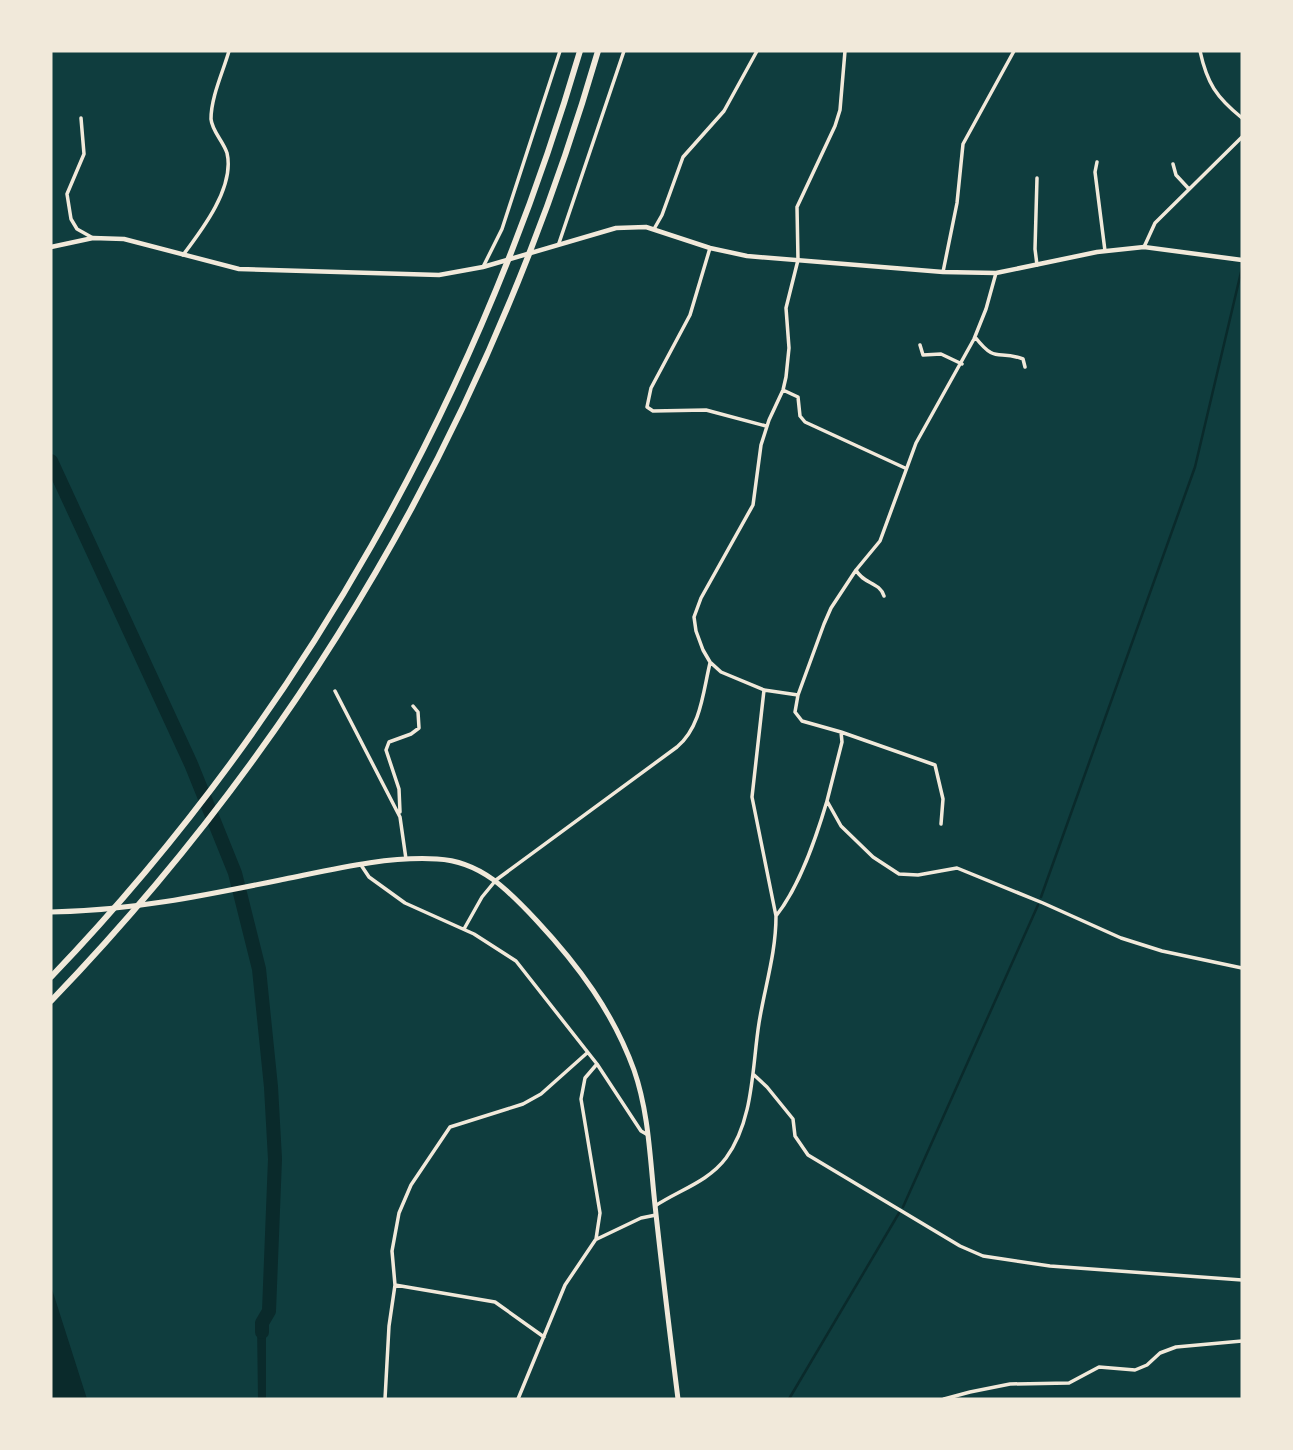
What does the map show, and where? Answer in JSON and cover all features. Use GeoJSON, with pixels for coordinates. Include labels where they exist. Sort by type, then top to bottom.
{"type":"FeatureCollection","features":[{"type":"Feature","properties":{"kind":"highway"},"geometry":{"type":"LineString","coordinates":[[51,977],[168,844],[242,747],[309,649],[392,512],[443,412],[509,264],[551,146],[580,51]]}},
{"type":"Feature","properties":{"kind":"highway"},"geometry":{"type":"LineString","coordinates":[[51,1001],[177,860],[297,698],[367,589],[427,482],[463,409],[528,260],[567,152],[598,51]]}},
{"type":"Feature","properties":{"kind":"main road"},"geometry":{"type":"LineString","coordinates":[[51,912],[132,907],[405,859],[452,860],[496,880],[573,961],[602,1003],[634,1070],[648,1135],[678,1399]]}},
{"type":"Feature","properties":{"kind":"street"},"geometry":{"type":"LineString","coordinates":[[183,255],[202,230],[222,192],[227,156],[211,121],[212,108],[229,51]]}},
{"type":"Feature","properties":{"kind":"street"},"geometry":{"type":"LineString","coordinates":[[483,267],[502,229],[560,51]]}},
{"type":"Feature","properties":{"kind":"street"},"geometry":{"type":"LineString","coordinates":[[556,244],[624,51]]}},
{"type":"Feature","properties":{"kind":"street"},"geometry":{"type":"LineString","coordinates":[[654,229],[662,215],[682,157],[724,111],[757,51]]}},
{"type":"Feature","properties":{"kind":"street"},"geometry":{"type":"LineString","coordinates":[[798,695],[764,690],[722,673],[710,662],[694,624],[696,609],[753,505],[761,445],[766,426],[783,390],[789,348],[786,308],[798,260],[797,207],[840,110],[845,51]]}},
{"type":"Feature","properties":{"kind":"street"},"geometry":{"type":"LineString","coordinates":[[943,272],[957,203],[963,144],[1014,51]]}},
{"type":"Feature","properties":{"kind":"street"},"geometry":{"type":"LineString","coordinates":[[1200,51],[1207,79],[1220,100],[1242,118]]}},
{"type":"Feature","properties":{"kind":"street"},"geometry":{"type":"LineString","coordinates":[[81,118],[83,154],[67,194],[71,219],[77,229],[93,237]]}},
{"type":"Feature","properties":{"kind":"street"},"geometry":{"type":"LineString","coordinates":[[1144,247],[1155,223],[1242,137]]}},
{"type":"Feature","properties":{"kind":"street"},"geometry":{"type":"LineString","coordinates":[[1097,162],[1095,172],[1105,251]]}},
{"type":"Feature","properties":{"kind":"street"},"geometry":{"type":"LineString","coordinates":[[1172,164],[1176,175],[1189,189]]}},
{"type":"Feature","properties":{"kind":"street"},"geometry":{"type":"LineString","coordinates":[[1037,178],[1037,265]]}},
{"type":"Feature","properties":{"kind":"street"},"geometry":{"type":"LineString","coordinates":[[51,247],[93,237],[124,239],[239,269],[378,271],[439,275],[483,267],[616,228],[637,226],[747,256],[943,272],[996,273],[1105,251],[1144,247],[1242,260]]}},
{"type":"Feature","properties":{"kind":"street"},"geometry":{"type":"LineString","coordinates":[[710,248],[690,315],[651,388],[647,407],[653,411],[706,410],[766,426]]}},
{"type":"Feature","properties":{"kind":"street"},"geometry":{"type":"LineString","coordinates":[[941,824],[943,799],[935,765],[802,721],[795,712],[798,695],[831,608],[856,570],[880,541],[916,443],[975,337],[996,273]]}},
{"type":"Feature","properties":{"kind":"street"},"geometry":{"type":"LineString","coordinates":[[975,337],[986,351],[1023,359],[1025,367]]}},
{"type":"Feature","properties":{"kind":"street"},"geometry":{"type":"LineString","coordinates":[[920,345],[923,355],[941,354],[962,364]]}},
{"type":"Feature","properties":{"kind":"street"},"geometry":{"type":"LineString","coordinates":[[783,390],[798,397],[800,416],[805,422],[905,468]]}},
{"type":"Feature","properties":{"kind":"street"},"geometry":{"type":"LineString","coordinates":[[856,570],[860,579],[879,588],[884,596]]}},
{"type":"Feature","properties":{"kind":"street"},"geometry":{"type":"LineString","coordinates":[[464,929],[482,897],[496,880],[684,741],[696,719],[710,662]]}},
{"type":"Feature","properties":{"kind":"street"},"geometry":{"type":"LineString","coordinates":[[655,1206],[712,1173],[727,1158],[739,1136],[753,1074],[760,1020],[774,957],[776,916],[752,797],[764,690]]}},
{"type":"Feature","properties":{"kind":"street"},"geometry":{"type":"LineString","coordinates":[[335,691],[400,817]]}},
{"type":"Feature","properties":{"kind":"street"},"geometry":{"type":"LineString","coordinates":[[405,859],[399,789],[386,750],[388,742],[417,731],[418,712],[413,706]]}},
{"type":"Feature","properties":{"kind":"street"},"geometry":{"type":"LineString","coordinates":[[776,916],[785,905],[818,832],[842,742],[841,732]]}},
{"type":"Feature","properties":{"kind":"street"},"geometry":{"type":"LineString","coordinates":[[827,801],[841,826],[873,857],[899,874],[911,876],[957,868],[1043,902],[1121,938],[1162,951],[1242,968]]}},
{"type":"Feature","properties":{"kind":"street"},"geometry":{"type":"LineString","coordinates":[[361,865],[369,877],[405,903],[486,940],[516,961],[597,1064],[641,1131],[648,1135]]}},
{"type":"Feature","properties":{"kind":"street"},"geometry":{"type":"LineString","coordinates":[[385,1399],[389,1326],[396,1285],[392,1251],[399,1213],[411,1185],[450,1128],[523,1104],[541,1094],[587,1053]]}},
{"type":"Feature","properties":{"kind":"street"},"geometry":{"type":"LineString","coordinates":[[518,1399],[565,1285],[596,1239],[600,1213],[580,1098],[585,1078],[597,1064]]}},
{"type":"Feature","properties":{"kind":"street"},"geometry":{"type":"LineString","coordinates":[[753,1074],[793,1119],[795,1136],[807,1155],[970,1251],[1026,1264],[1242,1280]]}},
{"type":"Feature","properties":{"kind":"street"},"geometry":{"type":"LineString","coordinates":[[596,1239],[640,1218],[656,1215]]}},
{"type":"Feature","properties":{"kind":"street"},"geometry":{"type":"LineString","coordinates":[[396,1285],[495,1302],[544,1337]]}},
{"type":"Feature","properties":{"kind":"street"},"geometry":{"type":"LineString","coordinates":[[944,1399],[1010,1384],[1069,1383],[1099,1367],[1135,1370],[1147,1365],[1160,1353],[1177,1348],[1242,1341]]}},
{"type":"Feature","properties":{"kind":"water"},"geometry":{"type":"Polygon","coordinates":[[[51,1286],[87,1399],[51,1399],[51,1286]]]}},
{"type":"Feature","properties":{"kind":"water"},"geometry":{"type":"Polygon","coordinates":[[[265,1310],[266,1399],[258,1399],[257,1322],[265,1310]]]}},
{"type":"Feature","properties":{"kind":"waterway"},"geometry":{"type":"LineString","coordinates":[[1041,897],[1195,467],[1242,268]]}},
{"type":"Feature","properties":{"kind":"waterway"},"geometry":{"type":"LineString","coordinates":[[51,461],[191,764],[235,873],[259,969],[275,1159],[269,1311],[262,1323],[262,1332]]}},
{"type":"Feature","properties":{"kind":"waterway"},"geometry":{"type":"LineString","coordinates":[[903,1207],[1038,905]]}},
{"type":"Feature","properties":{"kind":"waterway"},"geometry":{"type":"LineString","coordinates":[[789,1399],[899,1213]]}}]}
